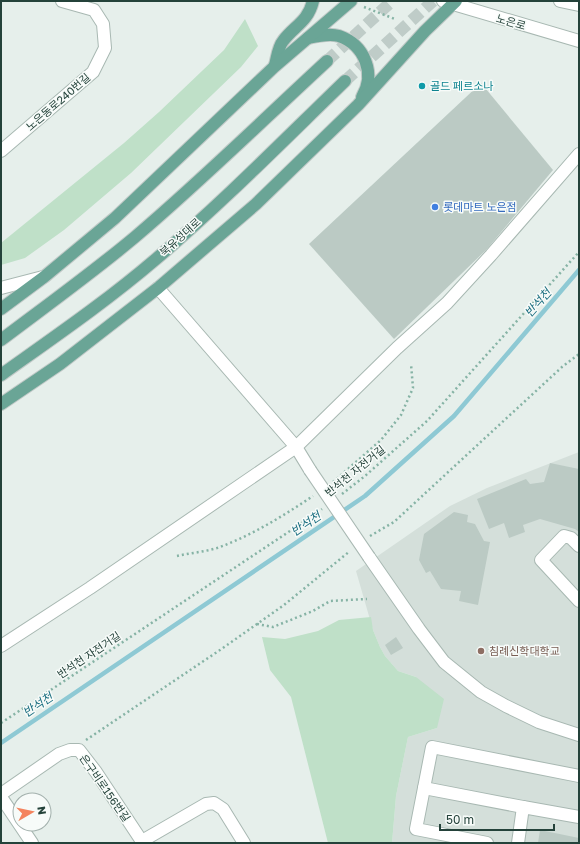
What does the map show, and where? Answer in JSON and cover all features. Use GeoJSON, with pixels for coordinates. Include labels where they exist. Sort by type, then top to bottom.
{"type":"FeatureCollection","features":[{"type":"Feature","properties":{"kind":"main road"},"geometry":{"type":"LineString","coordinates":[[274,66],[282,42],[311,11],[313,1]]}},
{"type":"Feature","properties":{"kind":"main road"},"geometry":{"type":"LineString","coordinates":[[1,309],[44,277],[115,218],[274,66],[351,1]]}},
{"type":"Feature","properties":{"kind":"main road"},"geometry":{"type":"LineString","coordinates":[[1,404],[60,364],[158,288],[256,204],[358,105],[450,2]]}},
{"type":"Feature","properties":{"kind":"main road"},"geometry":{"type":"LineString","coordinates":[[306,39],[323,35],[338,36],[351,42],[362,52],[368,66],[368,79],[365,93],[358,105]]}},
{"type":"Feature","properties":{"kind":"main road"},"geometry":{"type":"LineString","coordinates":[[1,340],[135,237],[195,184],[327,61]]}},
{"type":"Feature","properties":{"kind":"main road","name":"북유성대로"},"geometry":{"type":"LineString","coordinates":[[1,376],[155,260],[212,209],[345,81]]}},
{"type":"Feature","properties":{"kind":"street","name":"노은동로240번길"},"geometry":{"type":"LineString","coordinates":[[1,151],[93,72],[105,48],[103,24],[94,10],[62,1]]}},
{"type":"Feature","properties":{"kind":"street"},"geometry":{"type":"LineString","coordinates":[[560,1],[579,5]]}},
{"type":"Feature","properties":{"kind":"street","name":"노은로"},"geometry":{"type":"LineString","coordinates":[[450,2],[579,42]]}},
{"type":"Feature","properties":{"kind":"street"},"geometry":{"type":"LineString","coordinates":[[1,646],[90,588],[296,447],[397,348],[447,304],[579,154]]}},
{"type":"Feature","properties":{"kind":"street"},"geometry":{"type":"LineString","coordinates":[[1,288],[44,277]]}},
{"type":"Feature","properties":{"kind":"street"},"geometry":{"type":"LineString","coordinates":[[158,288],[296,447],[369,557],[444,662],[481,692],[539,722],[579,735]]}},
{"type":"Feature","properties":{"kind":"street"},"geometry":{"type":"LineString","coordinates":[[579,546],[571,538],[564,536],[541,560],[579,601]]}},
{"type":"Feature","properties":{"kind":"street"},"geometry":{"type":"LineString","coordinates":[[487,843],[416,829],[432,747],[579,776]]}},
{"type":"Feature","properties":{"kind":"street","name":"은구비로156번길"},"geometry":{"type":"LineString","coordinates":[[32,843],[1,795],[59,754],[70,750],[79,750],[96,772],[142,842],[206,804],[214,802],[223,810],[244,843]]}},
{"type":"Feature","properties":{"kind":"street"},"geometry":{"type":"LineString","coordinates":[[424,788],[579,817]]}},
{"type":"Feature","properties":{"kind":"street"},"geometry":{"type":"LineString","coordinates":[[518,843],[523,807]]}},
{"type":"Feature","properties":{"kind":"path"},"geometry":{"type":"LineString","coordinates":[[364,7],[395,20]]}},
{"type":"Feature","properties":{"kind":"path","name":"반석천 자전거길"},"geometry":{"type":"LineString","coordinates":[[340,494],[365,476],[427,421],[579,252]]}},
{"type":"Feature","properties":{"kind":"path"},"geometry":{"type":"LineString","coordinates":[[368,538],[394,522],[562,367],[579,354]]}},
{"type":"Feature","properties":{"kind":"path","name":"반석천 자전거길"},"geometry":{"type":"LineString","coordinates":[[1,722],[296,527],[322,508]]}},
{"type":"Feature","properties":{"kind":"path"},"geometry":{"type":"LineString","coordinates":[[79,750],[84,742],[284,605],[352,550]]}},
{"type":"Feature","properties":{"kind":"path"},"geometry":{"type":"LineString","coordinates":[[257,624],[273,627],[312,611],[330,601],[367,599]]}},
{"type":"Feature","properties":{"kind":"shaded area","name":"침례신학대학교"},"geometry":{"type":"Polygon","coordinates":[[[579,452],[579,843],[392,843],[396,796],[408,737],[437,728],[416,677],[398,671],[385,656],[380,647],[373,630],[356,571],[450,506],[487,488],[579,452]]]}},
{"type":"Feature","properties":{"kind":"green space"},"geometry":{"type":"Polygon","coordinates":[[[245,19],[258,46],[241,67],[131,173],[64,230],[25,258],[1,265],[1,243],[124,143],[159,112],[224,50],[245,19]]]}},
{"type":"Feature","properties":{"kind":"green space"},"geometry":{"type":"Polygon","coordinates":[[[371,617],[373,630],[380,647],[385,656],[398,671],[416,677],[444,699],[437,728],[408,737],[396,796],[392,843],[328,843],[291,697],[270,670],[262,637],[285,639],[318,631],[339,620],[371,617]]]}},
{"type":"Feature","properties":{"kind":"building","name":"롯데마트 노은점"},"geometry":{"type":"Polygon","coordinates":[[[481,83],[553,170],[487,249],[394,339],[309,244],[481,83]]]}},
{"type":"Feature","properties":{"kind":"building"},"geometry":{"type":"Polygon","coordinates":[[[550,463],[579,469],[579,532],[575,529],[540,519],[523,525],[525,532],[509,538],[504,523],[489,529],[477,499],[526,479],[530,484],[544,482],[550,463]]]}},
{"type":"Feature","properties":{"kind":"building"},"geometry":{"type":"Polygon","coordinates":[[[454,512],[468,515],[467,522],[475,524],[484,541],[490,542],[478,605],[459,601],[461,591],[441,589],[430,571],[426,573],[419,560],[424,534],[454,512]]]}},
{"type":"Feature","properties":{"kind":"building"},"geometry":{"type":"Polygon","coordinates":[[[396,637],[403,648],[391,655],[385,645],[396,637]]]}},
{"type":"Feature","properties":{"kind":"building"},"geometry":{"type":"Polygon","coordinates":[[[540,830],[579,838],[579,843],[538,843],[540,830]]]}},
{"type":"Feature","properties":{"kind":"waterway","name":"반석천"},"geometry":{"type":"LineString","coordinates":[[1,743],[365,496],[454,416],[579,270]]}},
{"type":"Feature","properties":{"kind":"tunnel"},"geometry":{"type":"LineString","coordinates":[[327,61],[392,1]]}},
{"type":"Feature","properties":{"kind":"tunnel"},"geometry":{"type":"LineString","coordinates":[[345,81],[433,1]]}},
{"type":"Feature","properties":{"kind":"place","name":"골드 페르소나"},"geometry":{"type":"Point","coordinates":[422,86]}},
{"type":"Feature","properties":{"kind":"place","name":"롯데마트 노은점"},"geometry":{"type":"Point","coordinates":[435,207]}},
{"type":"Feature","properties":{"kind":"place","name":"침례신학대학교"},"geometry":{"type":"Point","coordinates":[481,651]}}]}
